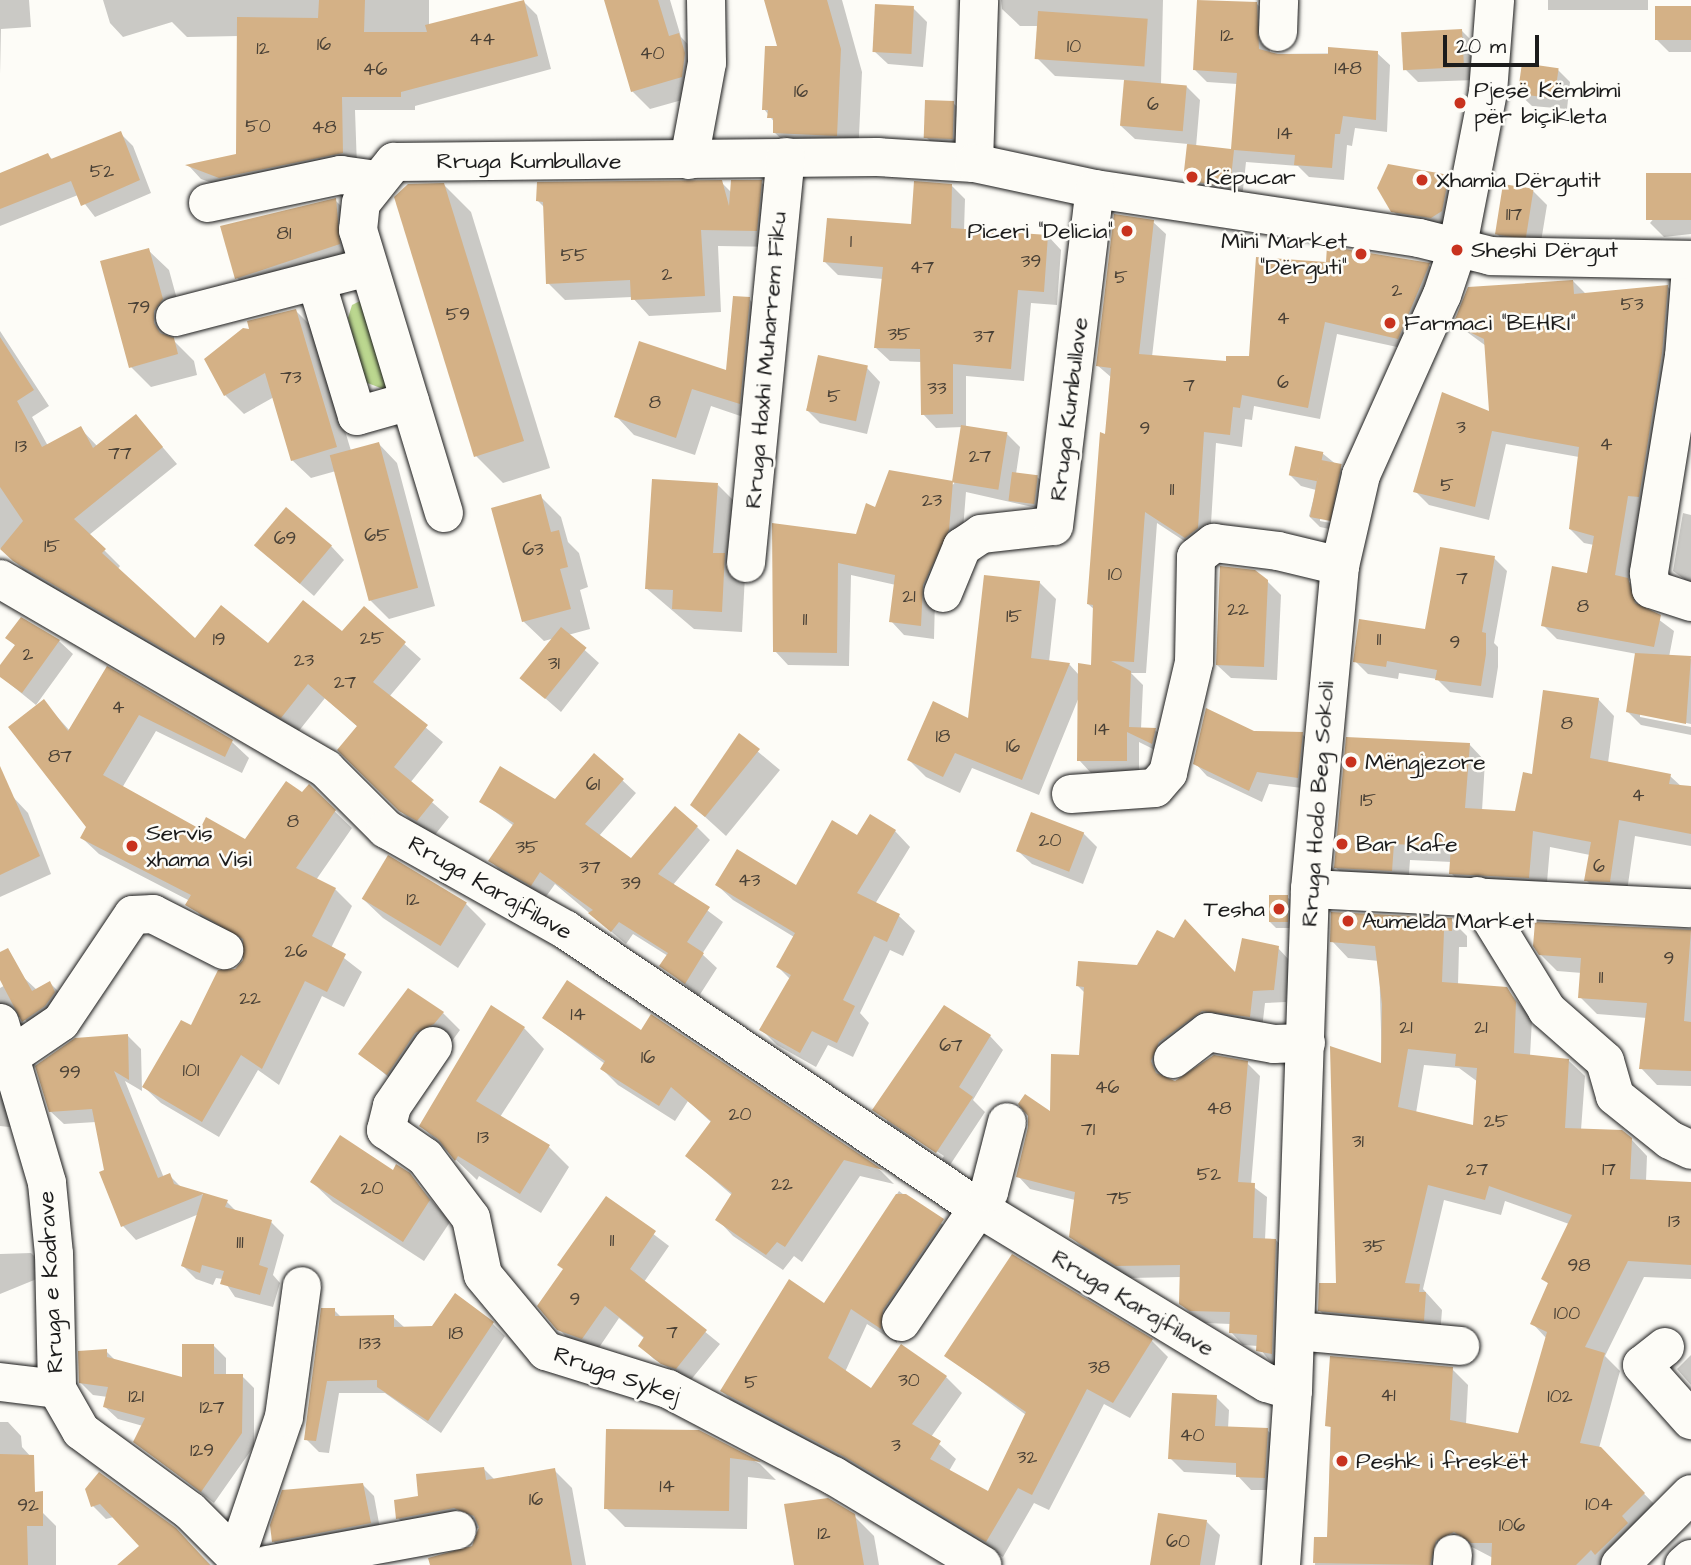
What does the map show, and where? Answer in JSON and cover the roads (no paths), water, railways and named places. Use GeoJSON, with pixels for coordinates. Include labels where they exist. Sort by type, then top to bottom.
{"type":"FeatureCollection","features":[{"type":"Feature","properties":{"kind":"street"},"geometry":{"type":"LineString","coordinates":[[688,160],[707,63],[706,0]]}},
{"type":"Feature","properties":{"kind":"street"},"geometry":{"type":"LineString","coordinates":[[974,163],[979,0]]}},
{"type":"Feature","properties":{"kind":"street","name":"Rruga Hodo Beg Sokoli"},"geometry":{"type":"LineString","coordinates":[[1281,1565],[1296,1331],[1310,889],[1340,566],[1362,475],[1442,295],[1457,250],[1488,92],[1495,0]]}},
{"type":"Feature","properties":{"kind":"street","name":"Rruga Kumbullave"},"geometry":{"type":"LineString","coordinates":[[443,513],[358,230],[361,203],[394,162],[786,157],[974,163],[1095,189],[1419,238],[1457,250],[1539,260],[1691,260]]}},
{"type":"Feature","properties":{"kind":"street","name":"Rruga Haxhi Muharrem Fiku"},"geometry":{"type":"LineString","coordinates":[[746,563],[786,157]]}},
{"type":"Feature","properties":{"kind":"street"},"geometry":{"type":"LineString","coordinates":[[208,203],[341,175],[377,180]]}},
{"type":"Feature","properties":{"kind":"street","name":"Rruga Kumbullave"},"geometry":{"type":"LineString","coordinates":[[943,593],[962,547],[982,534],[1054,526],[1095,189]]}},
{"type":"Feature","properties":{"kind":"street"},"geometry":{"type":"LineString","coordinates":[[175,317],[369,267]]}},
{"type":"Feature","properties":{"kind":"street"},"geometry":{"type":"LineString","coordinates":[[1691,268],[1684,356],[1648,573],[1651,589],[1691,601]]}},
{"type":"Feature","properties":{"kind":"street"},"geometry":{"type":"LineString","coordinates":[[316,281],[357,416],[410,401]]}},
{"type":"Feature","properties":{"kind":"street"},"geometry":{"type":"LineString","coordinates":[[1071,794],[1155,788],[1168,773],[1195,662],[1196,557],[1214,543],[1278,551],[1340,566]]}},
{"type":"Feature","properties":{"kind":"street","name":"Rruga Karajfilave"},"geometry":{"type":"LineString","coordinates":[[0,579],[326,769],[386,829],[566,930],[977,1207],[1255,1376],[1293,1391]]}},
{"type":"Feature","properties":{"kind":"street"},"geometry":{"type":"LineString","coordinates":[[1310,889],[1691,908]]}},
{"type":"Feature","properties":{"kind":"street"},"geometry":{"type":"LineString","coordinates":[[1477,896],[1547,1010],[1605,1061],[1615,1096],[1670,1140],[1691,1150]]}},
{"type":"Feature","properties":{"kind":"street","name":"Rruga e Kodrave"},"geometry":{"type":"LineString","coordinates":[[224,950],[153,914],[133,915],[61,1022],[6,1040],[47,1183],[54,1254],[57,1389],[81,1431],[190,1511],[249,1562]]}},
{"type":"Feature","properties":{"kind":"street"},"geometry":{"type":"LineString","coordinates":[[1173,1059],[1208,1032],[1274,1044],[1306,1043]]}},
{"type":"Feature","properties":{"kind":"street","name":"Rruga Sykej"},"geometry":{"type":"LineString","coordinates":[[433,1046],[392,1107],[386,1130],[425,1157],[471,1218],[483,1275],[546,1351],[668,1389],[834,1476],[982,1565]]}},
{"type":"Feature","properties":{"kind":"street"},"geometry":{"type":"LineString","coordinates":[[901,1322],[989,1192],[1007,1122]]}},
{"type":"Feature","properties":{"kind":"street"},"geometry":{"type":"LineString","coordinates":[[302,1286],[284,1416],[249,1562],[457,1530]]}},
{"type":"Feature","properties":{"kind":"street"},"geometry":{"type":"LineString","coordinates":[[1296,1331],[1460,1346]]}},
{"type":"Feature","properties":{"kind":"street"},"geometry":{"type":"LineString","coordinates":[[1665,1347],[1642,1365],[1691,1420]]}},
{"type":"Feature","properties":{"kind":"street"},"geometry":{"type":"LineString","coordinates":[[0,1382],[57,1389]]}},
{"type":"Feature","properties":{"kind":"street"},"geometry":{"type":"LineString","coordinates":[[1620,1565],[1691,1494]]}},
{"type":"Feature","properties":{"kind":"street"},"geometry":{"type":"LineString","coordinates":[[1685,1565],[1691,1559]]}},
{"type":"Feature","properties":{"kind":"place","name":"Pjesë Këmbimi për biçikleta"},"geometry":{"type":"Point","coordinates":[1460,103]}},
{"type":"Feature","properties":{"kind":"place","name":"Këpucar"},"geometry":{"type":"Point","coordinates":[1192,177]}},
{"type":"Feature","properties":{"kind":"place","name":"Xhamia Dërgutit"},"geometry":{"type":"Point","coordinates":[1422,180]}},
{"type":"Feature","properties":{"kind":"place","name":"Piceri \"Delicia\""},"geometry":{"type":"Point","coordinates":[1127,231]}},
{"type":"Feature","properties":{"kind":"place","name":"Sheshi Dërgut"},"geometry":{"type":"Point","coordinates":[1457,250]}},
{"type":"Feature","properties":{"kind":"place","name":"Mini Market \"Dërguti\""},"geometry":{"type":"Point","coordinates":[1361,254]}},
{"type":"Feature","properties":{"kind":"place","name":"Farmaci \"BEHRI\""},"geometry":{"type":"Point","coordinates":[1390,323]}},
{"type":"Feature","properties":{"kind":"place","name":"Mëngjezore"},"geometry":{"type":"Point","coordinates":[1351,762]}},
{"type":"Feature","properties":{"kind":"place","name":"Bar Kafe"},"geometry":{"type":"Point","coordinates":[1342,844]}},
{"type":"Feature","properties":{"kind":"place","name":"Servis xhama Visi"},"geometry":{"type":"Point","coordinates":[132,846]}},
{"type":"Feature","properties":{"kind":"place","name":"Tesha"},"geometry":{"type":"Point","coordinates":[1279,909]}},
{"type":"Feature","properties":{"kind":"place","name":"Aumelda Market"},"geometry":{"type":"Point","coordinates":[1348,921]}},
{"type":"Feature","properties":{"kind":"place","name":"Peshk i freskët"},"geometry":{"type":"Point","coordinates":[1342,1461]}}]}
